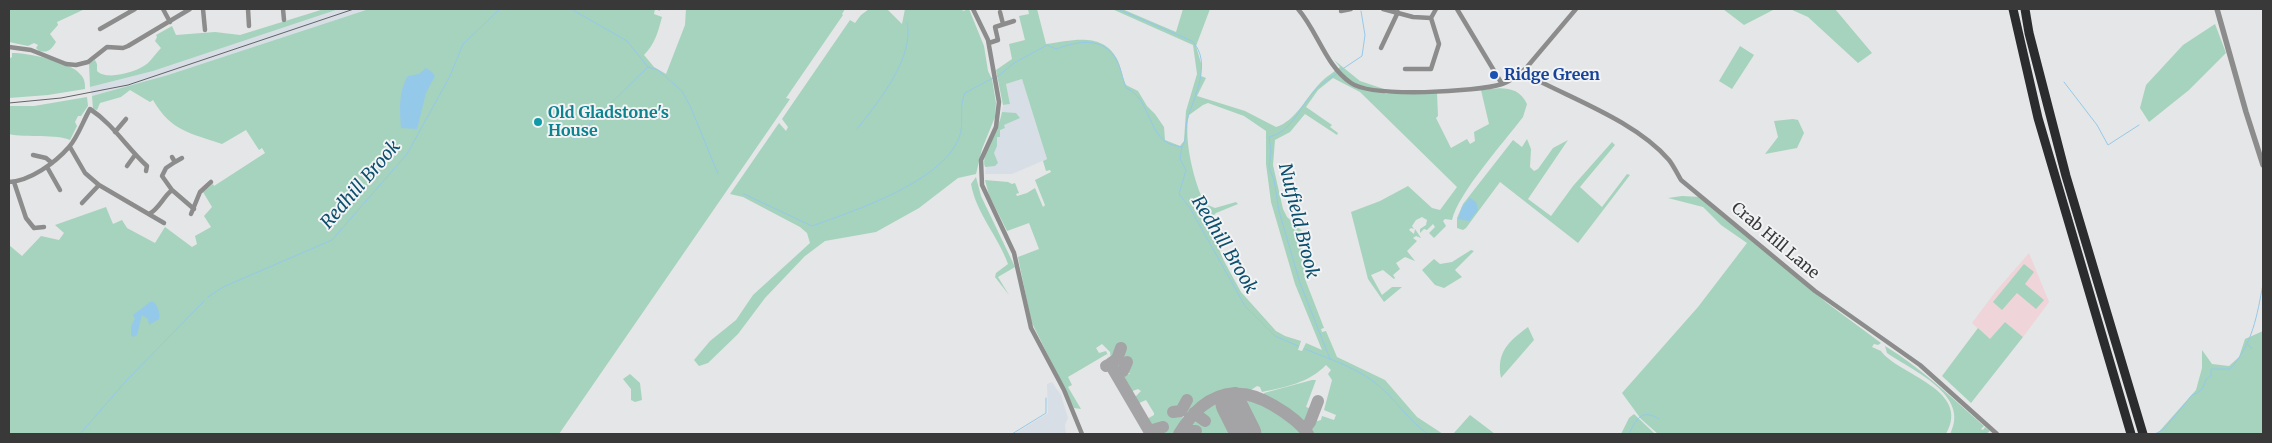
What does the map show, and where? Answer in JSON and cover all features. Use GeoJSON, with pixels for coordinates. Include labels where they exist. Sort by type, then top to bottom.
{"type":"FeatureCollection","features":[{"type":"Feature","properties":{"kind":"highway"},"geometry":{"type":"LineString","coordinates":[[2013,9],[2038,118],[2131,434]]}},
{"type":"Feature","properties":{"kind":"highway"},"geometry":{"type":"LineString","coordinates":[[2025,9],[2029,33],[2066,176],[2143,434]]}},
{"type":"Feature","properties":{"kind":"street"},"geometry":{"type":"LineString","coordinates":[[100,29],[135,9]]}},
{"type":"Feature","properties":{"kind":"street"},"geometry":{"type":"LineString","coordinates":[[163,9],[170,22]]}},
{"type":"Feature","properties":{"kind":"street"},"geometry":{"type":"LineString","coordinates":[[9,47],[31,50],[66,64],[76,65],[88,62],[103,49],[128,46],[139,37],[170,22],[190,9]]}},
{"type":"Feature","properties":{"kind":"street"},"geometry":{"type":"LineString","coordinates":[[203,9],[205,30]]}},
{"type":"Feature","properties":{"kind":"street"},"geometry":{"type":"LineString","coordinates":[[248,9],[249,26]]}},
{"type":"Feature","properties":{"kind":"street"},"geometry":{"type":"LineString","coordinates":[[283,9],[284,20]]}},
{"type":"Feature","properties":{"kind":"street"},"geometry":{"type":"LineString","coordinates":[[973,9],[989,43],[999,110],[995,129],[981,160],[983,187],[1015,256],[1025,308],[1033,332],[1064,390],[1082,434]]}},
{"type":"Feature","properties":{"kind":"street"},"geometry":{"type":"LineString","coordinates":[[1298,9],[1342,75],[1355,86],[1387,92],[1473,89],[1502,84],[1518,76],[1527,67],[1576,9]]}},
{"type":"Feature","properties":{"kind":"street"},"geometry":{"type":"LineString","coordinates":[[1341,11],[1351,9]]}},
{"type":"Feature","properties":{"kind":"street"},"geometry":{"type":"LineString","coordinates":[[1383,9],[1414,17],[1430,18]]}},
{"type":"Feature","properties":{"kind":"street"},"geometry":{"type":"LineString","coordinates":[[1430,18],[1436,9]]}},
{"type":"Feature","properties":{"kind":"street"},"geometry":{"type":"LineString","coordinates":[[1457,9],[1502,84]]}},
{"type":"Feature","properties":{"kind":"street"},"geometry":{"type":"LineString","coordinates":[[2217,9],[2263,165]]}},
{"type":"Feature","properties":{"kind":"street"},"geometry":{"type":"LineString","coordinates":[[1000,12],[1004,24]]}},
{"type":"Feature","properties":{"kind":"street"},"geometry":{"type":"LineString","coordinates":[[1381,48],[1398,12]]}},
{"type":"Feature","properties":{"kind":"street"},"geometry":{"type":"LineString","coordinates":[[1405,69],[1430,69],[1439,44],[1430,18]]}},
{"type":"Feature","properties":{"kind":"street"},"geometry":{"type":"LineString","coordinates":[[989,43],[998,40],[992,27],[1014,21]]}},
{"type":"Feature","properties":{"kind":"street"},"geometry":{"type":"LineString","coordinates":[[1527,67],[1532,78]]}},
{"type":"Feature","properties":{"kind":"street","name":"Crab Hill Lane"},"geometry":{"type":"LineString","coordinates":[[1518,76],[1532,78],[1622,123],[1647,141],[1668,159],[1681,180],[1815,291],[1920,365],[1997,434]]}},
{"type":"Feature","properties":{"kind":"street"},"geometry":{"type":"LineString","coordinates":[[44,227],[34,228],[26,218],[11,182],[47,167],[70,147],[90,109],[106,119],[135,156],[147,166],[146,171]]}},
{"type":"Feature","properties":{"kind":"street"},"geometry":{"type":"LineString","coordinates":[[115,132],[126,119]]}},
{"type":"Feature","properties":{"kind":"street"},"geometry":{"type":"LineString","coordinates":[[70,147],[86,173],[98,185],[164,223]]}},
{"type":"Feature","properties":{"kind":"street"},"geometry":{"type":"LineString","coordinates":[[33,155],[46,158],[52,163]]}},
{"type":"Feature","properties":{"kind":"street"},"geometry":{"type":"LineString","coordinates":[[127,166],[135,156]]}},
{"type":"Feature","properties":{"kind":"street"},"geometry":{"type":"LineString","coordinates":[[172,157],[175,162]]}},
{"type":"Feature","properties":{"kind":"street"},"geometry":{"type":"LineString","coordinates":[[182,158],[166,168],[162,176],[172,190],[194,209]]}},
{"type":"Feature","properties":{"kind":"street"},"geometry":{"type":"LineString","coordinates":[[47,167],[60,190]]}},
{"type":"Feature","properties":{"kind":"street"},"geometry":{"type":"LineString","coordinates":[[191,214],[202,189],[211,182]]}},
{"type":"Feature","properties":{"kind":"street"},"geometry":{"type":"LineString","coordinates":[[82,203],[98,185]]}},
{"type":"Feature","properties":{"kind":"street"},"geometry":{"type":"LineString","coordinates":[[149,214],[153,212],[172,190]]}},
{"type":"Feature","properties":{"kind":"shaded area"},"geometry":{"type":"Polygon","coordinates":[[[339,9],[369,9],[168,75],[92,96],[90,87],[153,71],[339,9]]]}},
{"type":"Feature","properties":{"kind":"shaded area"},"geometry":{"type":"Polygon","coordinates":[[[1022,79],[1047,159],[1012,174],[985,174],[989,146],[999,126],[1003,105],[1010,104],[1006,84],[1022,79]]]}},
{"type":"Feature","properties":{"kind":"shaded area"},"geometry":{"type":"Polygon","coordinates":[[[2029,253],[2049,302],[2023,337],[2005,322],[1990,340],[1972,323],[1996,291],[2029,253]]]}},
{"type":"Feature","properties":{"kind":"shaded area"},"geometry":{"type":"Polygon","coordinates":[[[1052,382],[1061,395],[1068,418],[1065,425],[1066,434],[1014,434],[1048,413],[1047,384],[1052,382]]]}},
{"type":"Feature","properties":{"kind":"green space"},"geometry":{"type":"Polygon","coordinates":[[[9,9],[85,9],[57,22],[58,25],[50,34],[56,42],[51,49],[45,52],[39,51],[36,48],[38,45],[34,43],[28,46],[9,42],[9,9]]]}},
{"type":"Feature","properties":{"kind":"green space"},"geometry":{"type":"Polygon","coordinates":[[[324,9],[339,9],[153,71],[90,87],[89,63],[95,60],[97,71],[107,75],[122,74],[137,69],[148,63],[161,48],[155,41],[156,35],[172,26],[176,35],[215,32],[240,35],[324,9]]]}},
{"type":"Feature","properties":{"kind":"green space"},"geometry":{"type":"Polygon","coordinates":[[[369,9],[655,9],[654,14],[662,17],[653,42],[644,55],[654,67],[666,74],[685,25],[686,9],[845,9],[843,15],[786,98],[790,99],[559,434],[9,434],[9,245],[22,256],[41,236],[59,240],[64,233],[55,225],[106,207],[113,224],[122,220],[127,228],[155,243],[165,227],[192,247],[197,244],[195,236],[211,227],[204,216],[212,207],[203,192],[265,153],[262,148],[259,150],[246,130],[222,144],[182,130],[167,118],[153,100],[150,102],[130,90],[121,97],[100,103],[97,110],[93,109],[92,96],[168,75],[369,9]]]}},
{"type":"Feature","properties":{"kind":"green space"},"geometry":{"type":"Polygon","coordinates":[[[869,9],[887,9],[902,24],[905,9],[962,9],[963,11],[969,9],[984,46],[996,103],[995,117],[982,149],[976,174],[958,178],[919,208],[876,232],[825,241],[805,256],[765,298],[738,334],[708,363],[699,366],[694,360],[710,341],[736,320],[753,295],[810,243],[807,233],[800,227],[743,197],[730,194],[779,123],[786,131],[788,127],[782,119],[850,20],[855,23],[869,9]]]}},
{"type":"Feature","properties":{"kind":"green space"},"geometry":{"type":"Polygon","coordinates":[[[1028,9],[1037,9],[1046,44],[1085,40],[1103,44],[1111,50],[1117,59],[1126,85],[1138,91],[1164,127],[1165,140],[1180,146],[1184,141],[1186,111],[1197,74],[1193,45],[1112,9],[1122,9],[1176,32],[1183,9],[1210,9],[1196,46],[1201,63],[1201,76],[1206,78],[1197,96],[1245,111],[1276,127],[1290,119],[1321,82],[1340,67],[1334,60],[1360,81],[1384,89],[1385,94],[1437,93],[1438,116],[1436,118],[1451,148],[1467,139],[1470,144],[1475,141],[1474,132],[1489,124],[1481,90],[1513,90],[1523,98],[1527,104],[1523,117],[1472,182],[1456,209],[1452,220],[1445,219],[1443,221],[1446,226],[1434,238],[1429,233],[1435,227],[1433,224],[1427,230],[1424,229],[1420,233],[1420,229],[1426,225],[1427,220],[1422,217],[1416,220],[1412,226],[1414,229],[1411,228],[1409,230],[1414,234],[1415,229],[1421,238],[1416,236],[1413,238],[1417,241],[1407,251],[1415,261],[1405,257],[1396,263],[1400,269],[1393,275],[1394,279],[1383,270],[1371,275],[1382,295],[1392,287],[1402,287],[1384,302],[1368,279],[1351,212],[1380,201],[1408,186],[1432,208],[1440,210],[1457,187],[1360,92],[1333,78],[1318,90],[1306,107],[1332,125],[1330,127],[1338,133],[1337,135],[1305,114],[1290,132],[1275,140],[1273,165],[1283,209],[1287,217],[1302,231],[1311,260],[1304,270],[1305,279],[1324,328],[1321,329],[1322,332],[1326,331],[1337,357],[1385,380],[1417,417],[1443,434],[1312,434],[1311,428],[1314,422],[1321,420],[1322,416],[1334,420],[1336,415],[1324,410],[1332,380],[1328,374],[1331,370],[1326,365],[1304,380],[1279,388],[1262,392],[1260,387],[1257,386],[1248,392],[1230,389],[1219,391],[1198,403],[1186,417],[1183,412],[1188,401],[1186,399],[1181,407],[1171,411],[1172,415],[1181,414],[1184,420],[1177,431],[1174,431],[1176,432],[1175,434],[1154,434],[1157,429],[1164,429],[1164,426],[1153,425],[1149,427],[1145,420],[1154,415],[1154,413],[1146,400],[1137,404],[1134,398],[1141,391],[1138,389],[1130,392],[1126,382],[1123,383],[1119,375],[1130,374],[1125,369],[1128,361],[1117,372],[1113,364],[1119,361],[1123,346],[1119,346],[1116,357],[1111,362],[1110,352],[1102,344],[1096,348],[1099,353],[1106,351],[1109,358],[1107,354],[1068,377],[1072,385],[1068,387],[1081,409],[1074,408],[1031,321],[1018,257],[1039,249],[1029,223],[1007,231],[989,195],[985,180],[1015,183],[1019,193],[1016,194],[1017,196],[1035,188],[1043,207],[1045,205],[1035,180],[1051,172],[1050,170],[1046,171],[1043,161],[1047,159],[1022,79],[1006,84],[1010,104],[1003,105],[996,70],[1012,59],[1009,44],[1025,40],[1019,16],[1029,14],[1028,9]],[[1208,103],[1189,115],[1187,136],[1191,160],[1197,184],[1205,204],[1215,208],[1236,202],[1238,204],[1216,213],[1209,220],[1210,228],[1224,261],[1241,292],[1276,331],[1301,341],[1298,350],[1302,351],[1306,343],[1322,350],[1295,284],[1271,202],[1266,164],[1266,131],[1244,116],[1208,103]]]}},
{"type":"Feature","properties":{"kind":"green space"},"geometry":{"type":"Polygon","coordinates":[[[1723,9],[1775,9],[1744,25],[1723,9]]]}},
{"type":"Feature","properties":{"kind":"green space"},"geometry":{"type":"Polygon","coordinates":[[[1790,9],[1835,9],[1872,53],[1858,63],[1808,17],[1790,9]]]}},
{"type":"Feature","properties":{"kind":"green space"},"geometry":{"type":"Polygon","coordinates":[[[2215,24],[2226,53],[2189,90],[2149,122],[2140,108],[2146,85],[2183,45],[2215,24]]]}},
{"type":"Feature","properties":{"kind":"green space"},"geometry":{"type":"Polygon","coordinates":[[[1740,46],[1754,55],[1732,89],[1719,81],[1740,46]]]}},
{"type":"Feature","properties":{"kind":"green space"},"geometry":{"type":"Polygon","coordinates":[[[12,53],[38,56],[67,65],[75,69],[82,76],[85,89],[48,95],[9,98],[9,59],[12,57],[12,53]]]}},
{"type":"Feature","properties":{"kind":"green space"},"geometry":{"type":"Polygon","coordinates":[[[87,97],[88,106],[81,116],[78,116],[75,122],[77,126],[70,140],[58,137],[9,134],[9,106],[34,106],[87,97]]]}},
{"type":"Feature","properties":{"kind":"green space"},"geometry":{"type":"Polygon","coordinates":[[[1002,112],[1016,113],[1020,118],[1004,125],[1005,128],[1000,130],[1000,137],[997,137],[997,146],[994,153],[998,163],[995,166],[985,167],[985,155],[1002,112]]]}},
{"type":"Feature","properties":{"kind":"green space"},"geometry":{"type":"Polygon","coordinates":[[[1798,120],[1804,133],[1797,148],[1765,154],[1778,137],[1774,121],[1798,120]]]}},
{"type":"Feature","properties":{"kind":"green space"},"geometry":{"type":"Polygon","coordinates":[[[1527,139],[1531,149],[1530,167],[1534,171],[1538,169],[1553,148],[1568,140],[1528,199],[1551,216],[1573,186],[1612,142],[1615,145],[1580,187],[1602,207],[1627,174],[1630,175],[1578,243],[1500,182],[1466,228],[1463,230],[1457,228],[1457,218],[1463,204],[1513,140],[1522,147],[1527,139]]]}},
{"type":"Feature","properties":{"kind":"green space"},"geometry":{"type":"Polygon","coordinates":[[[976,177],[981,196],[1015,267],[998,277],[1009,295],[995,277],[996,273],[1008,264],[977,205],[971,184],[976,177]]]}},
{"type":"Feature","properties":{"kind":"green space"},"geometry":{"type":"Polygon","coordinates":[[[1682,196],[1701,197],[1827,303],[1881,343],[1878,345],[1874,344],[1872,347],[1881,351],[1890,360],[1941,394],[1949,405],[1951,418],[1946,434],[1658,434],[1641,419],[1622,393],[1698,307],[1747,243],[1721,225],[1703,207],[1668,198],[1682,196]]]}},
{"type":"Feature","properties":{"kind":"green space"},"geometry":{"type":"Polygon","coordinates":[[[1471,250],[1474,251],[1455,270],[1462,277],[1444,288],[1435,285],[1422,270],[1434,259],[1440,264],[1452,262],[1471,250]]]}},
{"type":"Feature","properties":{"kind":"green space"},"geometry":{"type":"Polygon","coordinates":[[[2024,264],[2034,272],[2025,284],[2044,300],[2036,309],[2017,293],[2002,310],[1993,302],[2024,264]]]}},
{"type":"Feature","properties":{"kind":"green space"},"geometry":{"type":"Polygon","coordinates":[[[2005,322],[2023,337],[1971,403],[1942,376],[1978,328],[1990,339],[2005,322]]]}},
{"type":"Feature","properties":{"kind":"green space"},"geometry":{"type":"Polygon","coordinates":[[[1528,327],[1534,340],[1501,378],[1500,361],[1505,348],[1528,327]]]}},
{"type":"Feature","properties":{"kind":"green space"},"geometry":{"type":"Polygon","coordinates":[[[2263,331],[2263,434],[2157,434],[2196,390],[2202,368],[2202,350],[2212,364],[2229,366],[2239,357],[2245,339],[2263,331]]]}},
{"type":"Feature","properties":{"kind":"green space"},"geometry":{"type":"Polygon","coordinates":[[[1885,346],[1948,394],[1984,426],[1981,429],[1983,430],[1985,427],[1990,431],[1986,434],[1950,434],[1954,420],[1953,407],[1946,396],[1924,376],[1887,353],[1885,346]]]}},
{"type":"Feature","properties":{"kind":"green space"},"geometry":{"type":"Polygon","coordinates":[[[630,374],[640,383],[642,400],[635,402],[631,400],[631,389],[623,379],[630,374]]]}},
{"type":"Feature","properties":{"kind":"green space"},"geometry":{"type":"Polygon","coordinates":[[[1316,380],[1306,407],[1312,409],[1306,422],[1263,396],[1264,393],[1316,380]]]}},
{"type":"Feature","properties":{"kind":"green space"},"geometry":{"type":"Polygon","coordinates":[[[1233,397],[1243,398],[1272,408],[1290,420],[1304,434],[1184,434],[1186,431],[1188,433],[1198,432],[1196,429],[1187,429],[1196,416],[1204,422],[1206,421],[1198,414],[1214,404],[1233,397]]]}},
{"type":"Feature","properties":{"kind":"green space"},"geometry":{"type":"Polygon","coordinates":[[[1634,414],[1655,434],[1621,434],[1629,418],[1634,414]]]}},
{"type":"Feature","properties":{"kind":"green space"},"geometry":{"type":"Polygon","coordinates":[[[1470,415],[1495,434],[1453,434],[1470,415]]]}},
{"type":"Feature","properties":{"kind":"water"},"geometry":{"type":"Polygon","coordinates":[[[426,68],[435,76],[426,93],[417,129],[401,128],[400,101],[405,82],[408,76],[419,74],[426,68]]]}},
{"type":"Feature","properties":{"kind":"water"},"geometry":{"type":"Polygon","coordinates":[[[1470,198],[1476,202],[1478,210],[1469,221],[1458,219],[1462,207],[1470,198]]]}},
{"type":"Feature","properties":{"kind":"water"},"geometry":{"type":"Polygon","coordinates":[[[150,302],[154,302],[159,319],[149,325],[148,319],[142,315],[137,335],[133,337],[131,335],[131,326],[135,319],[133,315],[150,302]]]}},
{"type":"Feature","properties":{"kind":"waterway","name":"Redhill Brook"},"geometry":{"type":"LineString","coordinates":[[208,297],[223,287],[332,240],[407,154],[450,76],[463,44],[500,9]]}},
{"type":"Feature","properties":{"kind":"waterway","name":"Redhill Brook"},"geometry":{"type":"LineString","coordinates":[[571,9],[627,41],[648,67],[658,70],[682,91],[718,174]]}},
{"type":"Feature","properties":{"kind":"waterway"},"geometry":{"type":"LineString","coordinates":[[1118,9],[1192,41],[1198,49],[1201,59],[1200,80],[1187,120],[1182,147]]}},
{"type":"Feature","properties":{"kind":"waterway","name":"Nutfield Brook"},"geometry":{"type":"LineString","coordinates":[[1341,70],[1362,56],[1365,35],[1361,11]]}},
{"type":"Feature","properties":{"kind":"waterway"},"geometry":{"type":"LineString","coordinates":[[857,129],[884,93],[900,65],[906,50],[907,22]]}},
{"type":"Feature","properties":{"kind":"waterway","name":"Redhill Brook"},"geometry":{"type":"LineString","coordinates":[[997,77],[1014,63],[1047,45],[1056,49],[1083,42],[1100,45],[1107,49],[1119,65],[1126,88],[1134,93],[1144,106],[1160,136],[1168,143],[1182,147],[1180,159],[1186,170],[1179,194],[1190,208],[1245,306],[1275,336],[1298,346]]}},
{"type":"Feature","properties":{"kind":"waterway"},"geometry":{"type":"LineString","coordinates":[[574,139],[648,67]]}},
{"type":"Feature","properties":{"kind":"waterway","name":"Nutfield Brook"},"geometry":{"type":"LineString","coordinates":[[1330,359],[1300,283],[1279,211],[1274,180],[1269,167],[1271,151],[1269,137],[1288,126],[1313,92],[1338,73]]}},
{"type":"Feature","properties":{"kind":"waterway","name":"Redhill Brook"},"geometry":{"type":"LineString","coordinates":[[744,194],[812,226],[895,193],[935,168],[950,154],[961,133],[962,104],[965,93],[993,78]]}},
{"type":"Feature","properties":{"kind":"waterway"},"geometry":{"type":"LineString","coordinates":[[2064,82],[2097,125],[2108,145],[2139,125]]}},
{"type":"Feature","properties":{"kind":"waterway"},"geometry":{"type":"LineString","coordinates":[[2155,434],[2164,429],[2192,395],[2202,389],[2206,379],[2211,376],[2211,369],[2230,369],[2238,359],[2253,329],[2263,284]]}},
{"type":"Feature","properties":{"kind":"waterway","name":"Redhill Brook"},"geometry":{"type":"LineString","coordinates":[[80,434],[126,381],[204,301]]}},
{"type":"Feature","properties":{"kind":"waterway"},"geometry":{"type":"LineString","coordinates":[[2248,345],[2251,349]]}},
{"type":"Feature","properties":{"kind":"waterway","name":"Redhill Brook"},"geometry":{"type":"LineString","coordinates":[[1305,349],[1343,364],[1370,379],[1414,423],[1428,434]]}},
{"type":"Feature","properties":{"kind":"waterway"},"geometry":{"type":"LineString","coordinates":[[1012,434],[1046,413],[1046,398]]}},
{"type":"Feature","properties":{"kind":"waterway","name":"Redhill Brook"},"geometry":{"type":"LineString","coordinates":[[1629,434],[1640,417],[1648,415],[1659,419]]}},
{"type":"Feature","properties":{"kind":"taxiway"},"geometry":{"type":"LineString","coordinates":[[1110,364],[1117,359],[1121,348]]}},
{"type":"Feature","properties":{"kind":"taxiway"},"geometry":{"type":"LineString","coordinates":[[1116,374],[1123,371],[1127,362]]}},
{"type":"Feature","properties":{"kind":"taxiway"},"geometry":{"type":"LineString","coordinates":[[1106,366],[1110,364],[1151,434]]}},
{"type":"Feature","properties":{"kind":"taxiway"},"geometry":{"type":"LineString","coordinates":[[1179,434],[1189,419],[1202,406],[1217,397],[1235,393]]}},
{"type":"Feature","properties":{"kind":"taxiway"},"geometry":{"type":"LineString","coordinates":[[1229,398],[1231,395],[1240,394],[1262,400],[1284,412],[1308,434]]}},
{"type":"Feature","properties":{"kind":"taxiway"},"geometry":{"type":"LineString","coordinates":[[1173,412],[1181,411],[1187,400]]}},
{"type":"Feature","properties":{"kind":"taxiway"},"geometry":{"type":"LineString","coordinates":[[1305,429],[1310,422],[1318,401]]}},
{"type":"Feature","properties":{"kind":"taxiway"},"geometry":{"type":"LineString","coordinates":[[1194,413],[1205,421]]}},
{"type":"Feature","properties":{"kind":"taxiway"},"geometry":{"type":"LineString","coordinates":[[1149,431],[1163,427]]}},
{"type":"Feature","properties":{"kind":"taxiway"},"geometry":{"type":"LineString","coordinates":[[1183,428],[1188,431],[1196,431]]}},
{"type":"Feature","properties":{"kind":"runway"},"geometry":{"type":"LineString","coordinates":[[1231,404],[1246,434]]}},
{"type":"Feature","properties":{"kind":"railway"},"geometry":{"type":"LineString","coordinates":[[9,103],[61,98],[128,85],[354,9]]}},
{"type":"Feature","properties":{"kind":"place","name":"Ridge Green"},"geometry":{"type":"Point","coordinates":[1494,75]}},
{"type":"Feature","properties":{"kind":"place","name":"Old Gladstone's House"},"geometry":{"type":"Point","coordinates":[538,122]}}]}
